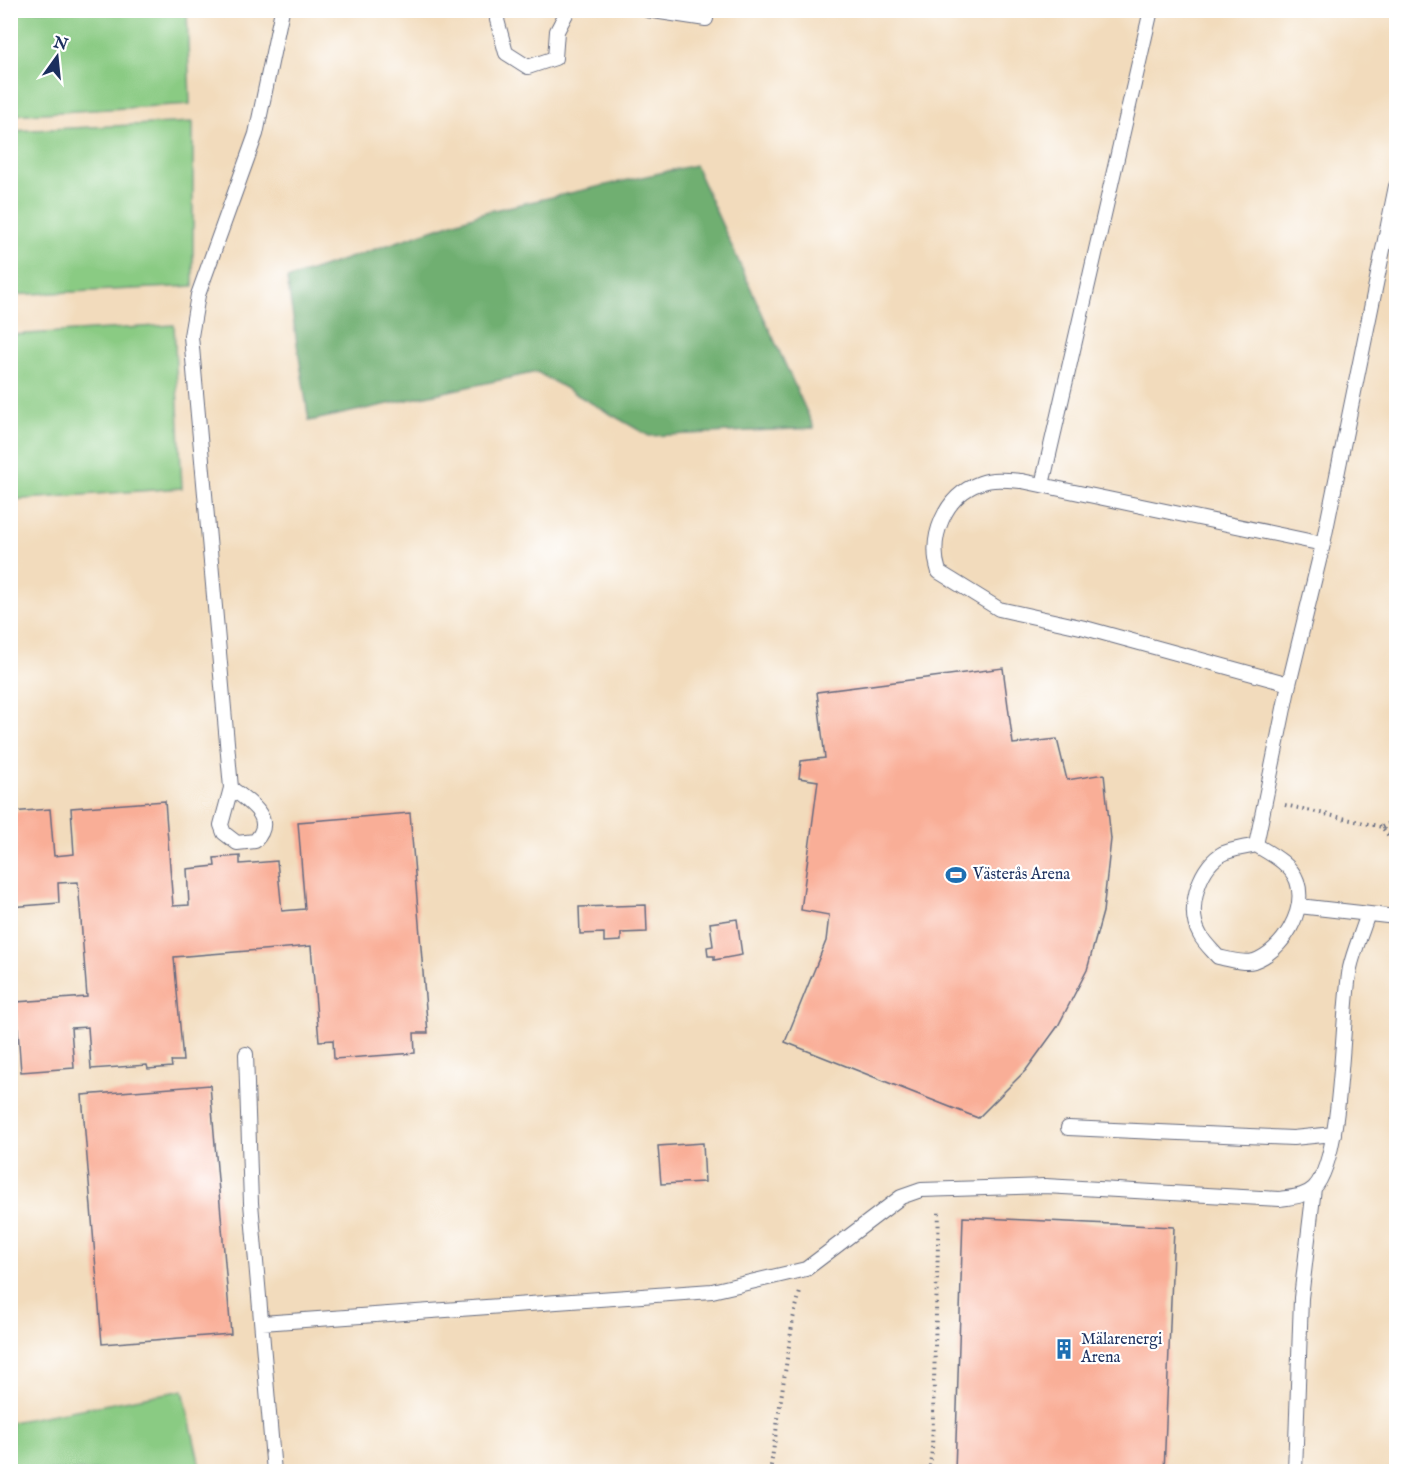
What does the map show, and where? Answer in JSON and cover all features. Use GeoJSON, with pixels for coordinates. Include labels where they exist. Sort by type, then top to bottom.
{"type":"FeatureCollection","features":[{"type":"Feature","properties":{"kind":"lane"},"geometry":{"type":"LineString","coordinates":[[231,788],[191,336],[198,296],[256,134],[282,10]]}},
{"type":"Feature","properties":{"kind":"lane"},"geometry":{"type":"LineString","coordinates":[[499,10],[497,20],[506,53],[528,67],[555,58],[557,32],[568,10]]}},
{"type":"Feature","properties":{"kind":"lane"},"geometry":{"type":"LineString","coordinates":[[647,10],[706,19]]}},
{"type":"Feature","properties":{"kind":"lane"},"geometry":{"type":"LineString","coordinates":[[1042,485],[1151,10]]}},
{"type":"Feature","properties":{"kind":"lane"},"geometry":{"type":"LineString","coordinates":[[1256,845],[1289,684],[1323,544],[1396,186]]}},
{"type":"Feature","properties":{"kind":"lane"},"geometry":{"type":"LineString","coordinates":[[1289,684],[1085,628],[999,609],[939,572],[933,556],[936,531],[946,512],[961,494],[980,483],[1003,480],[1042,485],[1323,544]]}},
{"type":"Feature","properties":{"kind":"lane"},"geometry":{"type":"LineString","coordinates":[[1256,845],[1282,861],[1297,881],[1299,906],[1288,931],[1276,948],[1254,961],[1218,957],[1199,935],[1194,917],[1197,890],[1209,864],[1223,854],[1256,845]]}},
{"type":"Feature","properties":{"kind":"lane"},"geometry":{"type":"LineString","coordinates":[[1299,906],[1367,916],[1396,917]]}},
{"type":"Feature","properties":{"kind":"lane"},"geometry":{"type":"LineString","coordinates":[[1295,1472],[1301,1298],[1314,1188],[1322,1174],[1334,1134],[1350,968],[1367,916]]}},
{"type":"Feature","properties":{"kind":"lane"},"geometry":{"type":"LineString","coordinates":[[246,1054],[251,1203],[274,1472]]}},
{"type":"Feature","properties":{"kind":"lane"},"geometry":{"type":"LineString","coordinates":[[1068,1128],[1293,1138],[1334,1134]]}},
{"type":"Feature","properties":{"kind":"lane"},"geometry":{"type":"LineString","coordinates":[[262,1323],[712,1291],[806,1269],[901,1197],[921,1190],[1045,1186],[1280,1199],[1300,1196],[1314,1188]]}},
{"type":"Feature","properties":{"kind":"path"},"geometry":{"type":"LineString","coordinates":[[1265,800],[1382,827],[1396,845]]}},
{"type":"Feature","properties":{"kind":"path"},"geometry":{"type":"LineString","coordinates":[[1382,827],[1396,820]]}},
{"type":"Feature","properties":{"kind":"path"},"geometry":{"type":"LineString","coordinates":[[1396,928],[1396,979]]}},
{"type":"Feature","properties":{"kind":"path"},"geometry":{"type":"LineString","coordinates":[[928,1472],[932,1450],[939,1212],[933,1189]]}},
{"type":"Feature","properties":{"kind":"path"},"geometry":{"type":"LineString","coordinates":[[770,1472],[793,1319],[806,1269]]}},
{"type":"Feature","properties":{"kind":"green space"},"geometry":{"type":"Polygon","coordinates":[[[11,10],[187,11],[190,104],[11,115],[11,10]]]}},
{"type":"Feature","properties":{"kind":"green space"},"geometry":{"type":"Polygon","coordinates":[[[193,122],[193,286],[11,295],[11,131],[193,122]]]}},
{"type":"Feature","properties":{"kind":"green space"},"geometry":{"type":"Polygon","coordinates":[[[695,165],[814,428],[649,436],[537,372],[309,421],[287,279],[485,212],[695,165]]]}},
{"type":"Feature","properties":{"kind":"green space"},"geometry":{"type":"Polygon","coordinates":[[[174,325],[182,488],[11,500],[11,335],[174,325]]]}},
{"type":"Feature","properties":{"kind":"green space"},"geometry":{"type":"Polygon","coordinates":[[[183,1390],[201,1471],[11,1471],[11,1422],[183,1390]]]}},
{"type":"Feature","properties":{"kind":"building","name":"Västerås Arena"},"geometry":{"type":"Polygon","coordinates":[[[1003,668],[1013,744],[1057,739],[1067,780],[1104,774],[1111,839],[1103,912],[1087,970],[1058,1026],[1026,1070],[978,1118],[785,1042],[826,941],[829,915],[801,910],[818,781],[799,778],[801,761],[825,758],[817,692],[1003,668]]]}},
{"type":"Feature","properties":{"kind":"building"},"geometry":{"type":"Polygon","coordinates":[[[165,801],[173,906],[189,905],[187,869],[215,866],[214,858],[240,856],[240,864],[277,861],[282,911],[305,909],[298,822],[410,813],[428,1033],[414,1033],[415,1053],[334,1059],[333,1040],[319,1041],[311,946],[174,957],[183,1061],[171,1061],[172,1067],[148,1069],[147,1065],[91,1069],[88,1027],[71,1028],[74,1068],[21,1072],[16,1002],[87,997],[78,882],[58,883],[59,903],[10,907],[10,812],[50,809],[54,856],[74,854],[71,808],[165,801]]]}},
{"type":"Feature","properties":{"kind":"building"},"geometry":{"type":"Polygon","coordinates":[[[646,905],[647,932],[621,933],[621,941],[604,942],[604,933],[580,934],[579,907],[646,905]]]}},
{"type":"Feature","properties":{"kind":"building"},"geometry":{"type":"Polygon","coordinates":[[[737,919],[742,955],[714,960],[714,956],[708,956],[707,947],[713,946],[710,923],[737,919]]]}},
{"type":"Feature","properties":{"kind":"building"},"geometry":{"type":"Polygon","coordinates":[[[210,1085],[231,1334],[102,1344],[82,1095],[210,1085]]]}},
{"type":"Feature","properties":{"kind":"building"},"geometry":{"type":"Polygon","coordinates":[[[703,1143],[705,1182],[661,1184],[658,1146],[703,1143]]]}},
{"type":"Feature","properties":{"kind":"building","name":"Mälarenergi Arena"},"geometry":{"type":"Polygon","coordinates":[[[963,1217],[1174,1227],[1164,1472],[955,1472],[963,1217]]]}},
{"type":"Feature","properties":{"kind":"place","name":"Västerås Arena"},"geometry":{"type":"Point","coordinates":[956,875]}},
{"type":"Feature","properties":{"kind":"place","name":"Mälarenergi Arena"},"geometry":{"type":"Point","coordinates":[1064,1349]}}]}
